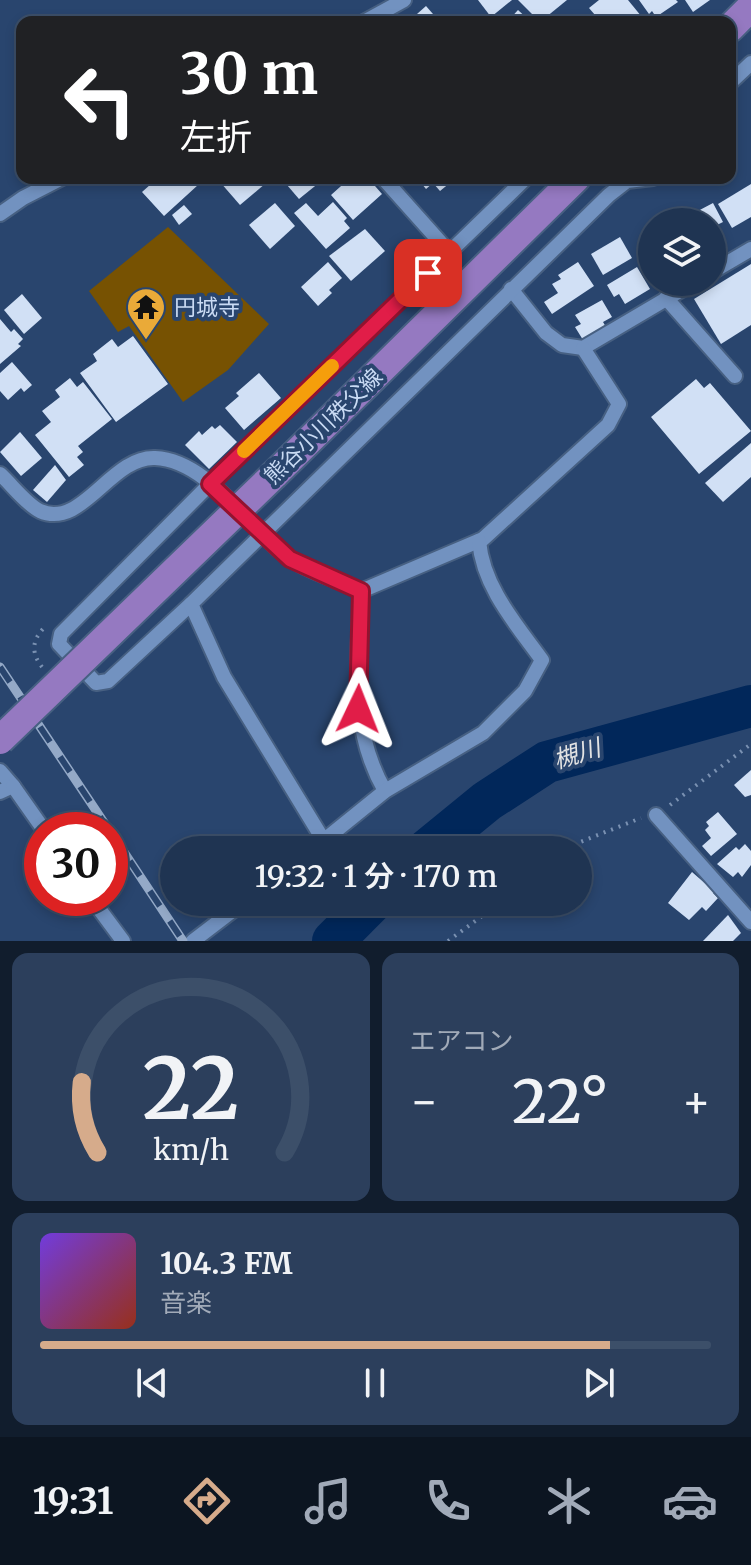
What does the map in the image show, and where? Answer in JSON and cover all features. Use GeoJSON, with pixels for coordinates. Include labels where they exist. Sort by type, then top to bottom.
{"type":"FeatureCollection","features":[{"type":"Feature","properties":{"kind":"main road"},"geometry":{"type":"LineString","coordinates":[[736,22],[751,7]]}},
{"type":"Feature","properties":{"kind":"main road","name":"熊谷小川秩父線"},"geometry":{"type":"LineString","coordinates":[[0,740],[570,184]]}},
{"type":"Feature","properties":{"kind":"street"},"geometry":{"type":"LineString","coordinates":[[375,16],[404,0]]}},
{"type":"Feature","properties":{"kind":"street"},"geometry":{"type":"LineString","coordinates":[[736,77],[751,63]]}},
{"type":"Feature","properties":{"kind":"street"},"geometry":{"type":"LineString","coordinates":[[1,211],[51,184]]}},
{"type":"Feature","properties":{"kind":"street"},"geometry":{"type":"LineString","coordinates":[[388,184],[449,252]]}},
{"type":"Feature","properties":{"kind":"street"},"geometry":{"type":"LineString","coordinates":[[520,184],[210,484],[61,634],[59,644],[96,683],[108,681],[191,604],[511,289],[624,184]]}},
{"type":"Feature","properties":{"kind":"street"},"geometry":{"type":"LineString","coordinates":[[726,264],[751,249]]}},
{"type":"Feature","properties":{"kind":"street"},"geometry":{"type":"LineString","coordinates":[[511,289],[546,333],[562,345],[583,348],[670,296]]}},
{"type":"Feature","properties":{"kind":"street"},"geometry":{"type":"LineString","coordinates":[[666,298],[735,376]]}},
{"type":"Feature","properties":{"kind":"street"},"geometry":{"type":"LineString","coordinates":[[0,474],[38,510],[55,515],[70,511],[131,461],[154,458],[181,463],[210,484],[290,559],[361,591],[479,541],[608,425],[619,404],[583,348]]}},
{"type":"Feature","properties":{"kind":"street"},"geometry":{"type":"LineString","coordinates":[[330,836],[385,791],[483,733],[525,691],[542,660],[498,598],[481,561],[479,541]]}},
{"type":"Feature","properties":{"kind":"street"},"geometry":{"type":"LineString","coordinates":[[361,591],[358,709],[363,740],[385,791]]}},
{"type":"Feature","properties":{"kind":"street"},"geometry":{"type":"LineString","coordinates":[[191,604],[224,677],[312,836]]}},
{"type":"Feature","properties":{"kind":"street"},"geometry":{"type":"LineString","coordinates":[[0,771],[7,789],[28,812]]}},
{"type":"Feature","properties":{"kind":"street"},"geometry":{"type":"LineString","coordinates":[[656,815],[751,922]]}},
{"type":"Feature","properties":{"kind":"street"},"geometry":{"type":"LineString","coordinates":[[104,916],[123,941]]}},
{"type":"Feature","properties":{"kind":"street"},"geometry":{"type":"LineString","coordinates":[[193,941],[226,916]]}},
{"type":"Feature","properties":{"kind":"path"},"geometry":{"type":"LineString","coordinates":[[448,941],[482,916]]}},
{"type":"Feature","properties":{"kind":"shaded area"},"geometry":{"type":"Polygon","coordinates":[[[168,227],[269,324],[228,370],[183,402],[129,326],[118,332],[89,291],[168,227]]]}},
{"type":"Feature","properties":{"kind":"building"},"geometry":{"type":"Polygon","coordinates":[[[478,0],[512,0],[492,16],[478,0]]]}},
{"type":"Feature","properties":{"kind":"building"},"geometry":{"type":"Polygon","coordinates":[[[518,0],[567,0],[547,16],[534,16],[518,0]]]}},
{"type":"Feature","properties":{"kind":"building"},"geometry":{"type":"Polygon","coordinates":[[[599,0],[628,0],[641,16],[596,16],[589,8],[599,0]]]}},
{"type":"Feature","properties":{"kind":"building"},"geometry":{"type":"Polygon","coordinates":[[[639,0],[678,2],[657,16],[652,11],[649,14],[639,0]]]}},
{"type":"Feature","properties":{"kind":"building"},"geometry":{"type":"Polygon","coordinates":[[[685,0],[710,0],[693,12],[685,0]]]}},
{"type":"Feature","properties":{"kind":"building"},"geometry":{"type":"Polygon","coordinates":[[[426,6],[435,16],[415,16],[426,6]]]}},
{"type":"Feature","properties":{"kind":"building"},"geometry":{"type":"Polygon","coordinates":[[[151,184],[198,185],[164,216],[142,192],[151,184]]]}},
{"type":"Feature","properties":{"kind":"building"},"geometry":{"type":"Polygon","coordinates":[[[222,184],[265,184],[240,205],[222,184]]]}},
{"type":"Feature","properties":{"kind":"building"},"geometry":{"type":"Polygon","coordinates":[[[286,184],[318,184],[299,199],[286,184]]]}},
{"type":"Feature","properties":{"kind":"building"},"geometry":{"type":"Polygon","coordinates":[[[343,184],[373,184],[382,194],[353,220],[331,195],[343,184]]]}},
{"type":"Feature","properties":{"kind":"building"},"geometry":{"type":"Polygon","coordinates":[[[434,184],[449,184],[440,191],[434,184]]]}},
{"type":"Feature","properties":{"kind":"building"},"geometry":{"type":"Polygon","coordinates":[[[751,184],[751,217],[732,228],[726,218],[726,208],[720,208],[718,204],[751,184]]]}},
{"type":"Feature","properties":{"kind":"building"},"geometry":{"type":"Polygon","coordinates":[[[333,202],[347,218],[344,221],[350,228],[326,249],[294,213],[306,203],[318,216],[333,202]]]}},
{"type":"Feature","properties":{"kind":"building"},"geometry":{"type":"Polygon","coordinates":[[[275,203],[295,226],[270,249],[249,225],[275,203]]]}},
{"type":"Feature","properties":{"kind":"building"},"geometry":{"type":"Polygon","coordinates":[[[184,205],[192,214],[179,225],[172,215],[184,205]]]}},
{"type":"Feature","properties":{"kind":"building"},"geometry":{"type":"Polygon","coordinates":[[[365,229],[385,251],[351,281],[329,256],[365,229]]]}},
{"type":"Feature","properties":{"kind":"building"},"geometry":{"type":"Polygon","coordinates":[[[620,237],[632,258],[603,275],[591,254],[620,237]]]}},
{"type":"Feature","properties":{"kind":"building"},"geometry":{"type":"Polygon","coordinates":[[[328,262],[342,278],[318,306],[301,287],[328,262]]]}},
{"type":"Feature","properties":{"kind":"building"},"geometry":{"type":"Polygon","coordinates":[[[578,262],[594,286],[552,314],[544,302],[558,293],[552,284],[561,279],[558,275],[578,262]]]}},
{"type":"Feature","properties":{"kind":"building"},"geometry":{"type":"Polygon","coordinates":[[[751,264],[751,325],[721,344],[694,299],[699,296],[726,296],[726,279],[751,264]]]}},
{"type":"Feature","properties":{"kind":"building"},"geometry":{"type":"Polygon","coordinates":[[[638,269],[638,296],[625,304],[619,294],[614,297],[607,285],[638,269]]]}},
{"type":"Feature","properties":{"kind":"building"},"geometry":{"type":"Polygon","coordinates":[[[22,294],[42,318],[24,334],[4,310],[22,294]]]}},
{"type":"Feature","properties":{"kind":"building"},"geometry":{"type":"Polygon","coordinates":[[[602,300],[612,317],[603,322],[606,327],[583,340],[575,327],[581,324],[575,315],[602,300]]]}},
{"type":"Feature","properties":{"kind":"building"},"geometry":{"type":"Polygon","coordinates":[[[0,319],[11,332],[14,329],[23,339],[18,344],[21,346],[0,364],[0,319]]]}},
{"type":"Feature","properties":{"kind":"building"},"geometry":{"type":"Polygon","coordinates":[[[133,336],[168,384],[116,422],[80,373],[97,361],[93,354],[112,339],[118,347],[133,336]]]}},
{"type":"Feature","properties":{"kind":"building"},"geometry":{"type":"Polygon","coordinates":[[[12,362],[32,385],[24,392],[21,388],[8,400],[0,391],[0,373],[12,362]]]}},
{"type":"Feature","properties":{"kind":"building"},"geometry":{"type":"Polygon","coordinates":[[[259,373],[281,398],[244,430],[225,408],[239,396],[236,393],[259,373]]]}},
{"type":"Feature","properties":{"kind":"building"},"geometry":{"type":"Polygon","coordinates":[[[70,378],[77,387],[83,382],[112,419],[78,446],[83,452],[77,457],[84,465],[69,477],[35,435],[51,422],[42,411],[60,397],[55,390],[70,378]]]}},
{"type":"Feature","properties":{"kind":"building"},"geometry":{"type":"Polygon","coordinates":[[[696,379],[704,388],[710,383],[751,431],[699,474],[651,417],[696,379]]]}},
{"type":"Feature","properties":{"kind":"building"},"geometry":{"type":"Polygon","coordinates":[[[220,425],[237,442],[209,469],[185,445],[199,431],[202,435],[212,426],[215,429],[220,425]]]}},
{"type":"Feature","properties":{"kind":"building"},"geometry":{"type":"Polygon","coordinates":[[[20,432],[42,458],[21,476],[0,452],[20,432]]]}},
{"type":"Feature","properties":{"kind":"building"},"geometry":{"type":"Polygon","coordinates":[[[751,443],[751,477],[723,502],[705,483],[751,443]]]}},
{"type":"Feature","properties":{"kind":"building"},"geometry":{"type":"Polygon","coordinates":[[[55,465],[66,480],[47,502],[33,490],[55,465]]]}},
{"type":"Feature","properties":{"kind":"building"},"geometry":{"type":"Polygon","coordinates":[[[751,770],[751,795],[745,797],[734,785],[751,770]]]}},
{"type":"Feature","properties":{"kind":"building"},"geometry":{"type":"Polygon","coordinates":[[[718,812],[737,834],[711,856],[702,846],[711,838],[705,830],[709,826],[706,822],[718,812]]]}},
{"type":"Feature","properties":{"kind":"building"},"geometry":{"type":"Polygon","coordinates":[[[745,844],[751,851],[751,865],[742,877],[738,872],[733,877],[717,864],[736,847],[739,850],[745,844]]]}},
{"type":"Feature","properties":{"kind":"building"},"geometry":{"type":"Polygon","coordinates":[[[692,872],[718,898],[706,911],[702,907],[689,920],[668,903],[692,872]]]}},
{"type":"Feature","properties":{"kind":"building"},"geometry":{"type":"Polygon","coordinates":[[[728,915],[741,933],[733,941],[703,941],[728,915]]]}},
{"type":"Feature","properties":{"kind":"waterway","name":"槻川"},"geometry":{"type":"LineString","coordinates":[[444,836],[487,801],[547,762],[751,706]]}},
{"type":"Feature","properties":{"kind":"waterway","name":"槻川"},"geometry":{"type":"LineString","coordinates":[[333,941],[358,916]]}},
{"type":"Feature","properties":{"kind":"railway"},"geometry":{"type":"LineString","coordinates":[[0,667],[97,812]]}},
{"type":"Feature","properties":{"kind":"railway"},"geometry":{"type":"LineString","coordinates":[[128,858],[183,941]]}},
{"type":"Feature","properties":{"kind":"slow traffic"},"geometry":{"type":"LineString","coordinates":[[244,451],[332,366]]}},
{"type":"Feature","properties":{"kind":"place","name":"円城寺"},"geometry":{"type":"Point","coordinates":[146,341]}},
{"type":"Feature","properties":{"kind":"route"},"geometry":{"type":"LineString","coordinates":[[358,709],[361,591],[290,559],[210,484],[428,273]]}}]}
